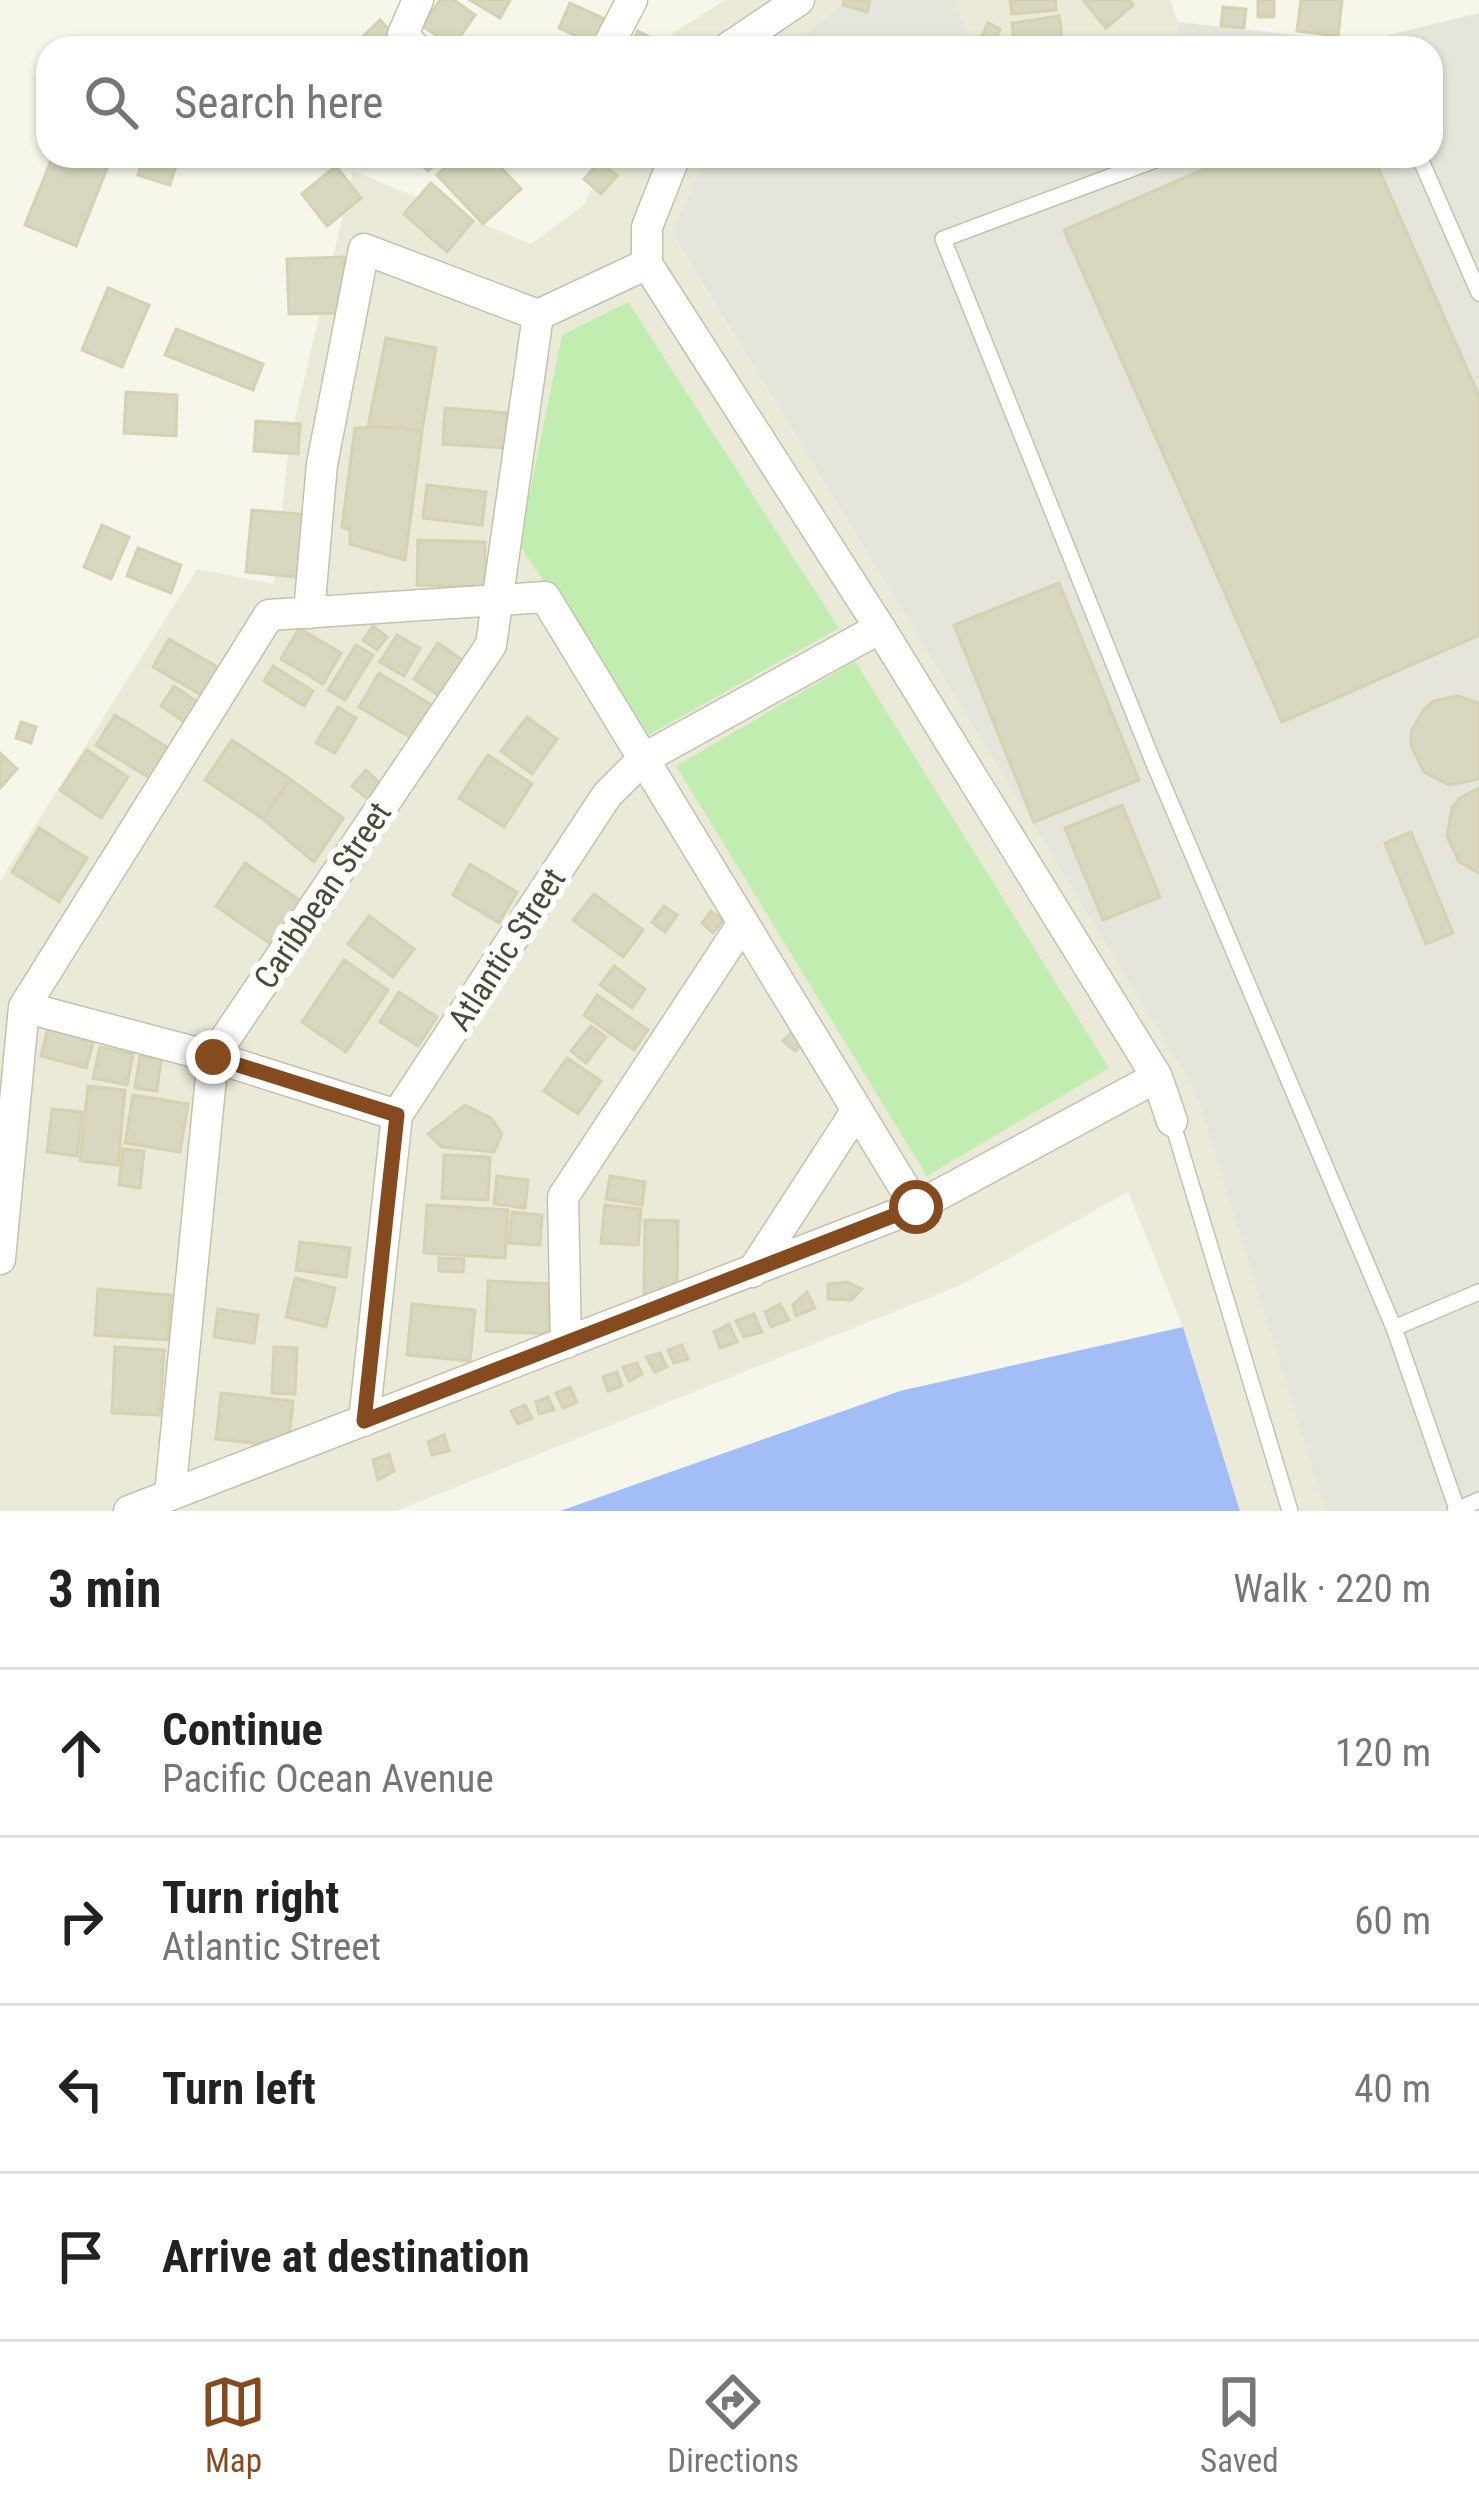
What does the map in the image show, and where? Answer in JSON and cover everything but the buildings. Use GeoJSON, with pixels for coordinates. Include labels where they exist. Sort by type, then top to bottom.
{"type":"FeatureCollection","features":[{"type":"Feature","properties":{"kind":"street"},"geometry":{"type":"LineString","coordinates":[[405,36],[418,0]]}},
{"type":"Feature","properties":{"kind":"street"},"geometry":{"type":"LineString","coordinates":[[613,36],[632,0]]}},
{"type":"Feature","properties":{"kind":"street"},"geometry":{"type":"LineString","coordinates":[[746,36],[799,0]]}},
{"type":"Feature","properties":{"kind":"street"},"geometry":{"type":"LineString","coordinates":[[670,168],[647,227],[647,264],[880,628],[1157,1077],[1172,1121]]}},
{"type":"Feature","properties":{"kind":"street"},"geometry":{"type":"LineString","coordinates":[[309,613],[322,464],[364,249],[538,315],[647,264]]}},
{"type":"Feature","properties":{"kind":"street","name":"Caribbean Street"},"geometry":{"type":"LineString","coordinates":[[170,1495],[213,1057],[491,645],[538,315]]}},
{"type":"Feature","properties":{"kind":"street"},"geometry":{"type":"LineString","coordinates":[[0,1259],[24,1007],[269,615],[545,597],[916,1207]]}},
{"type":"Feature","properties":{"kind":"street","name":"Atlantic Street"},"geometry":{"type":"LineString","coordinates":[[364,1421],[397,1115],[607,795],[643,759],[880,628]]}},
{"type":"Feature","properties":{"kind":"street"},"geometry":{"type":"LineString","coordinates":[[566,1343],[563,1197],[743,923]]}},
{"type":"Feature","properties":{"kind":"street"},"geometry":{"type":"LineString","coordinates":[[24,1007],[213,1057],[397,1115]]}},
{"type":"Feature","properties":{"kind":"street"},"geometry":{"type":"LineString","coordinates":[[129,1511],[916,1207],[1157,1077]]}},
{"type":"Feature","properties":{"kind":"street"},"geometry":{"type":"LineString","coordinates":[[752,1272],[857,1110]]}},
{"type":"Feature","properties":{"kind":"lane"},"geometry":{"type":"LineString","coordinates":[[1134,168],[943,239],[1161,781],[1394,1328],[1456,1510],[1479,1500]]}},
{"type":"Feature","properties":{"kind":"lane"},"geometry":{"type":"LineString","coordinates":[[1424,168],[1477,285]]}},
{"type":"Feature","properties":{"kind":"lane"},"geometry":{"type":"LineString","coordinates":[[1172,1121],[1291,1511]]}},
{"type":"Feature","properties":{"kind":"lane"},"geometry":{"type":"LineString","coordinates":[[1394,1328],[1479,1292]]}},
{"type":"Feature","properties":{"kind":"shaded area"},"geometry":{"type":"Polygon","coordinates":[[[725,0],[850,0],[801,36],[673,33],[725,0]]]}},
{"type":"Feature","properties":{"kind":"shaded area"},"geometry":{"type":"Polygon","coordinates":[[[850,0],[956,0],[967,36],[801,36],[850,0]]]}},
{"type":"Feature","properties":{"kind":"shaded area"},"geometry":{"type":"Polygon","coordinates":[[[956,0],[1170,0],[1178,22],[1177,36],[967,36],[956,0]]]}},
{"type":"Feature","properties":{"kind":"shaded area"},"geometry":{"type":"Polygon","coordinates":[[[1479,13],[1479,1511],[1325,1511],[1196,1093],[671,232],[701,168],[1443,168],[1443,36],[1385,36],[1479,13]]]}},
{"type":"Feature","properties":{"kind":"shaded area"},"geometry":{"type":"Polygon","coordinates":[[[1178,22],[1305,36],[1177,36],[1178,22]]]}},
{"type":"Feature","properties":{"kind":"shaded area"},"geometry":{"type":"Polygon","coordinates":[[[603,168],[701,168],[671,233],[1196,1093],[1325,1511],[1240,1511],[1183,1327],[1128,1192],[961,1285],[396,1511],[0,1511],[0,881],[197,569],[274,584],[289,444],[353,171],[531,244],[584,205],[603,168]]]}},
{"type":"Feature","properties":{"kind":"green space"},"geometry":{"type":"Polygon","coordinates":[[[628,302],[839,628],[649,735],[519,545],[562,335],[628,302]]]}},
{"type":"Feature","properties":{"kind":"green space"},"geometry":{"type":"Polygon","coordinates":[[[855,661],[1109,1068],[927,1176],[676,766],[855,661]]]}},
{"type":"Feature","properties":{"kind":"water"},"geometry":{"type":"Polygon","coordinates":[[[1183,1327],[1240,1511],[560,1511],[900,1391],[1183,1327]]]}},
{"type":"Feature","properties":{"kind":"route"},"geometry":{"type":"LineString","coordinates":[[213,1057],[397,1115],[364,1421],[916,1207]]}}]}
